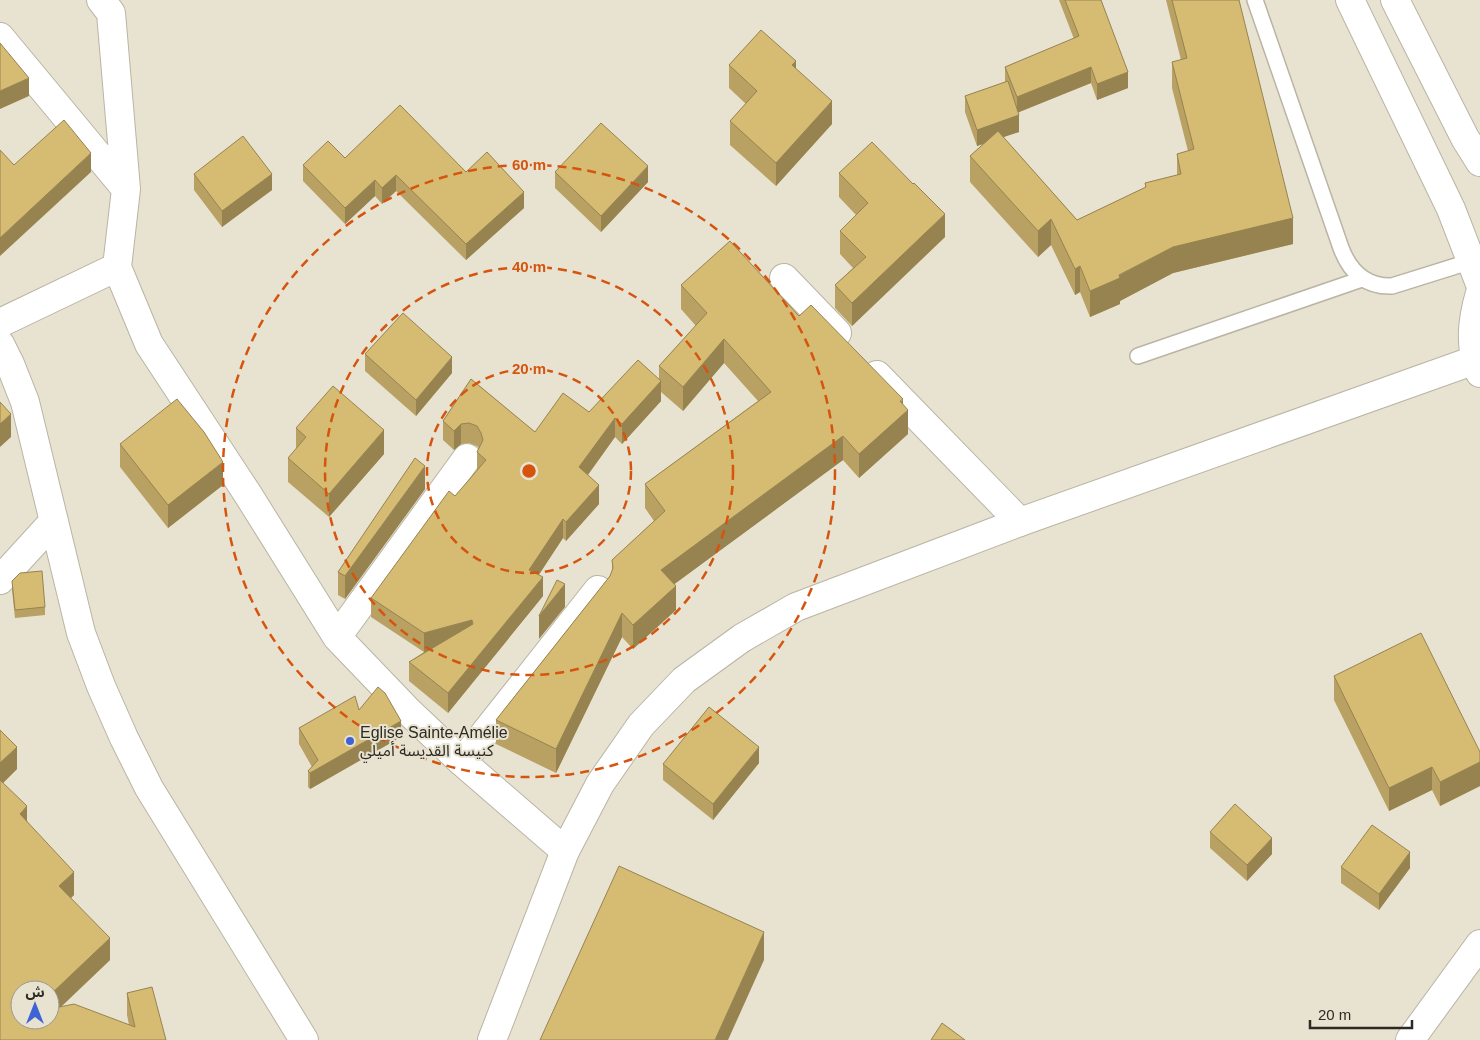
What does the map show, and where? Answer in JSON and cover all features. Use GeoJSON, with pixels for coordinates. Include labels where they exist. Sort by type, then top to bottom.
{"type":"FeatureCollection","features":[{"type":"Feature","properties":{"kind":"street"},"geometry":{"type":"LineString","coordinates":[[101,0],[110,13],[126,189],[117,267],[149,344],[247,493],[337,637],[408,711],[462,762],[565,851]]}},
{"type":"Feature","properties":{"kind":"street"},"geometry":{"type":"LineString","coordinates":[[1350,0],[1454,218],[1476,272]]}},
{"type":"Feature","properties":{"kind":"street"},"geometry":{"type":"LineString","coordinates":[[1394,0],[1465,138],[1480,162]]}},
{"type":"Feature","properties":{"kind":"street"},"geometry":{"type":"LineString","coordinates":[[0,37],[126,189]]}},
{"type":"Feature","properties":{"kind":"street"},"geometry":{"type":"LineString","coordinates":[[1426,159],[1465,138]]}},
{"type":"Feature","properties":{"kind":"street"},"geometry":{"type":"LineString","coordinates":[[0,323],[117,267]]}},
{"type":"Feature","properties":{"kind":"street"},"geometry":{"type":"LineString","coordinates":[[784,278],[1020,522]]}},
{"type":"Feature","properties":{"kind":"street"},"geometry":{"type":"LineString","coordinates":[[492,1040],[565,851],[600,784],[641,725],[684,680],[742,638],[796,607],[1020,522],[1478,367],[1472,336],[1474,312],[1480,293]]}},
{"type":"Feature","properties":{"kind":"street"},"geometry":{"type":"LineString","coordinates":[[0,344],[25,402],[81,633],[101,686],[149,788],[304,1040]]}},
{"type":"Feature","properties":{"kind":"street"},"geometry":{"type":"LineString","coordinates":[[337,637],[467,458]]}},
{"type":"Feature","properties":{"kind":"street"},"geometry":{"type":"LineString","coordinates":[[0,580],[54,521]]}},
{"type":"Feature","properties":{"kind":"street"},"geometry":{"type":"LineString","coordinates":[[462,762],[598,590]]}},
{"type":"Feature","properties":{"kind":"street"},"geometry":{"type":"LineString","coordinates":[[1410,1040],[1480,944]]}},
{"type":"Feature","properties":{"kind":"lane"},"geometry":{"type":"LineString","coordinates":[[1255,0],[1348,265],[1362,279],[1382,286],[1476,272]]}},
{"type":"Feature","properties":{"kind":"lane"},"geometry":{"type":"LineString","coordinates":[[1138,356],[1362,279]]}},
{"type":"Feature","properties":{"kind":"building"},"geometry":{"type":"Polygon","coordinates":[[[1065,0],[1101,0],[1128,72],[1097,84],[1091,67],[1017,97],[1005,67],[1079,36],[1065,0]]]}},
{"type":"Feature","properties":{"kind":"building"},"geometry":{"type":"Polygon","coordinates":[[[1172,0],[1239,0],[1293,218],[1173,247],[1119,275],[1120,278],[1090,291],[1080,266],[1075,269],[1051,219],[1038,231],[970,156],[998,131],[1077,220],[1146,187],[1145,183],[1181,174],[1177,154],[1194,149],[1172,62],[1187,58],[1172,0]]]}},
{"type":"Feature","properties":{"kind":"building"},"geometry":{"type":"Polygon","coordinates":[[[761,30],[796,61],[792,65],[832,101],[776,163],[730,121],[757,91],[729,65],[761,30]]]}},
{"type":"Feature","properties":{"kind":"building"},"geometry":{"type":"Polygon","coordinates":[[[0,43],[29,78],[0,91],[0,43]]]}},
{"type":"Feature","properties":{"kind":"building"},"geometry":{"type":"Polygon","coordinates":[[[1008,81],[1019,115],[977,130],[965,96],[1008,81]]]}},
{"type":"Feature","properties":{"kind":"building"},"geometry":{"type":"Polygon","coordinates":[[[400,105],[466,172],[487,152],[524,192],[466,244],[396,175],[382,188],[375,180],[345,208],[303,165],[328,141],[345,158],[400,105]]]}},
{"type":"Feature","properties":{"kind":"building"},"geometry":{"type":"Polygon","coordinates":[[[64,120],[91,153],[0,238],[0,150],[14,165],[64,120]]]}},
{"type":"Feature","properties":{"kind":"building"},"geometry":{"type":"Polygon","coordinates":[[[601,123],[648,166],[601,216],[555,172],[601,123]]]}},
{"type":"Feature","properties":{"kind":"building"},"geometry":{"type":"Polygon","coordinates":[[[243,136],[272,174],[222,211],[194,174],[243,136]]]}},
{"type":"Feature","properties":{"kind":"building"},"geometry":{"type":"Polygon","coordinates":[[[872,142],[945,214],[852,303],[835,285],[866,257],[840,231],[868,203],[839,173],[872,142]]]}},
{"type":"Feature","properties":{"kind":"building"},"geometry":{"type":"Polygon","coordinates":[[[730,241],[799,316],[811,305],[903,399],[900,401],[908,410],[859,454],[843,436],[661,570],[676,586],[633,625],[622,613],[556,749],[496,720],[610,576],[613,568],[612,560],[665,511],[645,484],[771,392],[724,339],[683,387],[659,366],[707,313],[681,285],[730,241]]]}},
{"type":"Feature","properties":{"kind":"building"},"geometry":{"type":"Polygon","coordinates":[[[403,313],[452,357],[416,400],[365,354],[403,313]]]}},
{"type":"Feature","properties":{"kind":"building"},"geometry":{"type":"Polygon","coordinates":[[[638,360],[661,381],[622,424],[615,418],[579,467],[599,485],[566,522],[563,519],[529,570],[543,577],[448,693],[409,662],[473,624],[472,620],[424,633],[371,598],[449,491],[455,496],[486,460],[477,452],[483,440],[477,426],[469,423],[461,424],[454,431],[443,421],[471,379],[535,432],[563,393],[589,412],[638,360]]]}},
{"type":"Feature","properties":{"kind":"building"},"geometry":{"type":"Polygon","coordinates":[[[333,386],[384,430],[329,494],[288,458],[306,437],[296,428],[333,386]]]}},
{"type":"Feature","properties":{"kind":"building"},"geometry":{"type":"Polygon","coordinates":[[[177,399],[204,432],[223,462],[168,505],[120,444],[177,399]]]}},
{"type":"Feature","properties":{"kind":"building"},"geometry":{"type":"Polygon","coordinates":[[[0,402],[11,414],[0,424],[0,402]]]}},
{"type":"Feature","properties":{"kind":"building"},"geometry":{"type":"Polygon","coordinates":[[[415,458],[425,466],[345,576],[338,572],[415,458]]]}},
{"type":"Feature","properties":{"kind":"building"},"geometry":{"type":"Polygon","coordinates":[[[42,571],[45,607],[15,610],[12,581],[20,573],[42,571]]]}},
{"type":"Feature","properties":{"kind":"building"},"geometry":{"type":"Polygon","coordinates":[[[557,580],[565,584],[539,616],[557,580]]]}},
{"type":"Feature","properties":{"kind":"building"},"geometry":{"type":"Polygon","coordinates":[[[1421,633],[1480,752],[1480,762],[1440,782],[1432,767],[1389,788],[1334,676],[1421,633]]]}},
{"type":"Feature","properties":{"kind":"building","name":"Eglise Sainte-Amélie كنيسة القديسة أميلي"},"geometry":{"type":"Polygon","coordinates":[[[378,687],[385,693],[401,721],[310,773],[308,771],[318,760],[299,728],[355,696],[359,710],[378,687]]]}},
{"type":"Feature","properties":{"kind":"building"},"geometry":{"type":"Polygon","coordinates":[[[709,707],[759,747],[713,804],[663,764],[709,707]]]}},
{"type":"Feature","properties":{"kind":"building"},"geometry":{"type":"Polygon","coordinates":[[[0,730],[17,747],[0,763],[0,730]]]}},
{"type":"Feature","properties":{"kind":"building"},"geometry":{"type":"Polygon","coordinates":[[[0,780],[27,806],[20,814],[74,872],[59,886],[110,938],[60,986],[60,980],[10,980],[10,1030],[60,1030],[60,1007],[74,1004],[135,1027],[127,993],[152,987],[166,1040],[0,1040],[0,780]]]}},
{"type":"Feature","properties":{"kind":"building"},"geometry":{"type":"Polygon","coordinates":[[[1235,804],[1272,838],[1247,865],[1210,832],[1235,804]]]}},
{"type":"Feature","properties":{"kind":"building"},"geometry":{"type":"Polygon","coordinates":[[[1372,825],[1410,852],[1379,894],[1341,867],[1372,825]]]}},
{"type":"Feature","properties":{"kind":"building"},"geometry":{"type":"Polygon","coordinates":[[[619,866],[764,932],[715,1040],[540,1040],[619,866]]]}},
{"type":"Feature","properties":{"kind":"building"},"geometry":{"type":"Polygon","coordinates":[[[942,1023],[965,1040],[931,1040],[942,1023]]]}},
{"type":"Feature","properties":{"kind":"place","name":"Eglise Sainte-Amélie كنيسة القديسة أميلي"},"geometry":{"type":"Point","coordinates":[350,741]}}]}
